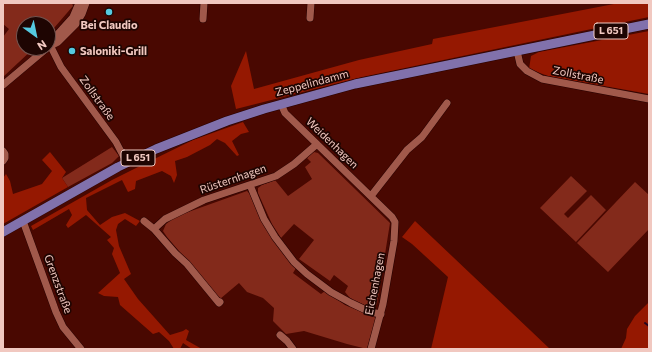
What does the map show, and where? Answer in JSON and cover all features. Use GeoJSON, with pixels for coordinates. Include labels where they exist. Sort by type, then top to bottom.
{"type":"FeatureCollection","features":[{"type":"Feature","properties":{"kind":"main road","name":"Zeppelindamm"},"geometry":{"type":"LineString","coordinates":[[3,232],[127,163],[184,137],[228,121],[281,104],[362,83],[649,24]]}},
{"type":"Feature","properties":{"kind":"street"},"geometry":{"type":"LineString","coordinates":[[56,36],[73,17],[79,3]]}},
{"type":"Feature","properties":{"kind":"street"},"geometry":{"type":"LineString","coordinates":[[56,43],[76,24],[86,3]]}},
{"type":"Feature","properties":{"kind":"street"},"geometry":{"type":"LineString","coordinates":[[203,19],[204,3]]}},
{"type":"Feature","properties":{"kind":"street"},"geometry":{"type":"LineString","coordinates":[[310,18],[311,3]]}},
{"type":"Feature","properties":{"kind":"street","name":"Zollstraße"},"geometry":{"type":"LineString","coordinates":[[517,51],[520,64],[527,71],[542,79],[649,99]]}},
{"type":"Feature","properties":{"kind":"street"},"geometry":{"type":"LineString","coordinates":[[3,85],[37,56]]}},
{"type":"Feature","properties":{"kind":"street","name":"Zollstraße"},"geometry":{"type":"LineString","coordinates":[[54,56],[116,142],[127,163]]}},
{"type":"Feature","properties":{"kind":"street"},"geometry":{"type":"LineString","coordinates":[[371,196],[406,150],[422,137],[447,103]]}},
{"type":"Feature","properties":{"kind":"street","name":"Weidenhagen"},"geometry":{"type":"LineString","coordinates":[[281,104],[285,114],[371,196],[395,222]]}},
{"type":"Feature","properties":{"kind":"street","name":"Rüsternhagen"},"geometry":{"type":"LineString","coordinates":[[154,229],[165,219],[204,200],[276,176],[294,164],[317,144]]}},
{"type":"Feature","properties":{"kind":"street"},"geometry":{"type":"LineString","coordinates":[[3,151],[6,158],[3,162]]}},
{"type":"Feature","properties":{"kind":"street"},"geometry":{"type":"LineString","coordinates":[[250,185],[264,219],[294,262],[331,292],[370,312],[381,314]]}},
{"type":"Feature","properties":{"kind":"street","name":"Grenzstraße"},"geometry":{"type":"LineString","coordinates":[[23,220],[62,327],[81,349]]}},
{"type":"Feature","properties":{"kind":"street"},"geometry":{"type":"LineString","coordinates":[[144,221],[154,229],[187,264],[218,303],[220,302]]}},
{"type":"Feature","properties":{"kind":"street","name":"Eichenhagen"},"geometry":{"type":"LineString","coordinates":[[371,349],[381,314],[394,240],[395,222]]}},
{"type":"Feature","properties":{"kind":"street"},"geometry":{"type":"LineString","coordinates":[[280,335],[293,349]]}},
{"type":"Feature","properties":{"kind":"shaded area"},"geometry":{"type":"Polygon","coordinates":[[[3,3],[72,3],[73,6],[56,26],[56,16],[16,16],[16,56],[25,56],[3,77],[3,37],[9,29],[3,24],[3,3]]]}},
{"type":"Feature","properties":{"kind":"shaded area"},"geometry":{"type":"Polygon","coordinates":[[[619,3],[649,3],[649,17],[362,77],[236,109],[231,86],[246,51],[254,89],[359,60],[432,44],[433,39],[619,3]]]}},
{"type":"Feature","properties":{"kind":"shaded area"},"geometry":{"type":"Polygon","coordinates":[[[649,31],[649,94],[548,76],[529,69],[531,56],[539,52],[649,31]]]}},
{"type":"Feature","properties":{"kind":"shaded area"},"geometry":{"type":"Polygon","coordinates":[[[243,122],[249,132],[241,134],[232,141],[239,155],[237,156],[225,143],[217,139],[210,145],[187,157],[175,161],[177,175],[174,183],[171,176],[162,171],[136,181],[135,189],[128,192],[122,180],[86,198],[87,210],[100,225],[112,217],[125,213],[140,221],[136,226],[125,219],[118,224],[116,230],[119,246],[131,274],[124,279],[138,299],[170,335],[186,329],[189,331],[186,340],[202,349],[192,349],[183,343],[180,349],[174,349],[169,341],[159,332],[153,334],[120,305],[118,297],[104,296],[98,293],[120,273],[112,254],[114,248],[107,240],[111,237],[86,215],[68,228],[66,225],[72,215],[69,209],[33,230],[31,226],[112,180],[142,165],[193,140],[243,122]]]}},
{"type":"Feature","properties":{"kind":"shaded area"},"geometry":{"type":"Polygon","coordinates":[[[112,147],[119,156],[112,163],[68,187],[62,178],[112,147]]]}},
{"type":"Feature","properties":{"kind":"shaded area"},"geometry":{"type":"Polygon","coordinates":[[[50,152],[66,172],[62,178],[68,187],[3,224],[3,178],[6,174],[10,181],[13,194],[42,184],[52,171],[42,160],[50,152]]]}},
{"type":"Feature","properties":{"kind":"shaded area"},"geometry":{"type":"Polygon","coordinates":[[[314,152],[318,153],[390,223],[376,305],[369,307],[350,298],[345,292],[348,286],[334,275],[330,281],[299,259],[314,240],[294,224],[281,238],[272,224],[258,193],[258,188],[275,180],[288,196],[312,179],[305,167],[311,162],[307,158],[314,152]]]}},
{"type":"Feature","properties":{"kind":"shaded area"},"geometry":{"type":"Polygon","coordinates":[[[571,176],[587,191],[564,214],[568,218],[591,195],[606,210],[576,242],[540,208],[571,176]]]}},
{"type":"Feature","properties":{"kind":"shaded area"},"geometry":{"type":"Polygon","coordinates":[[[635,182],[649,195],[649,229],[608,272],[577,243],[635,182]]]}},
{"type":"Feature","properties":{"kind":"shaded area"},"geometry":{"type":"Polygon","coordinates":[[[247,191],[250,194],[264,224],[283,253],[296,268],[293,273],[321,294],[325,291],[345,305],[376,318],[367,349],[304,331],[286,334],[273,321],[274,308],[263,298],[247,292],[239,283],[220,299],[163,231],[166,224],[177,216],[247,191]]]}},
{"type":"Feature","properties":{"kind":"shaded area"},"geometry":{"type":"Polygon","coordinates":[[[415,221],[550,349],[431,349],[448,277],[412,244],[402,237],[415,221]]]}},
{"type":"Feature","properties":{"kind":"shaded area"},"geometry":{"type":"Polygon","coordinates":[[[649,302],[649,349],[621,349],[626,338],[627,329],[635,316],[649,302]]]}},
{"type":"Feature","properties":{"kind":"waterway"},"geometry":{"type":"LineString","coordinates":[[645,323],[649,326]]}},
{"type":"Feature","properties":{"kind":"place","name":"Bei Claudio"},"geometry":{"type":"Point","coordinates":[109,12]}},
{"type":"Feature","properties":{"kind":"place","name":"Saloniki-Grill"},"geometry":{"type":"Point","coordinates":[72,51]}}]}
